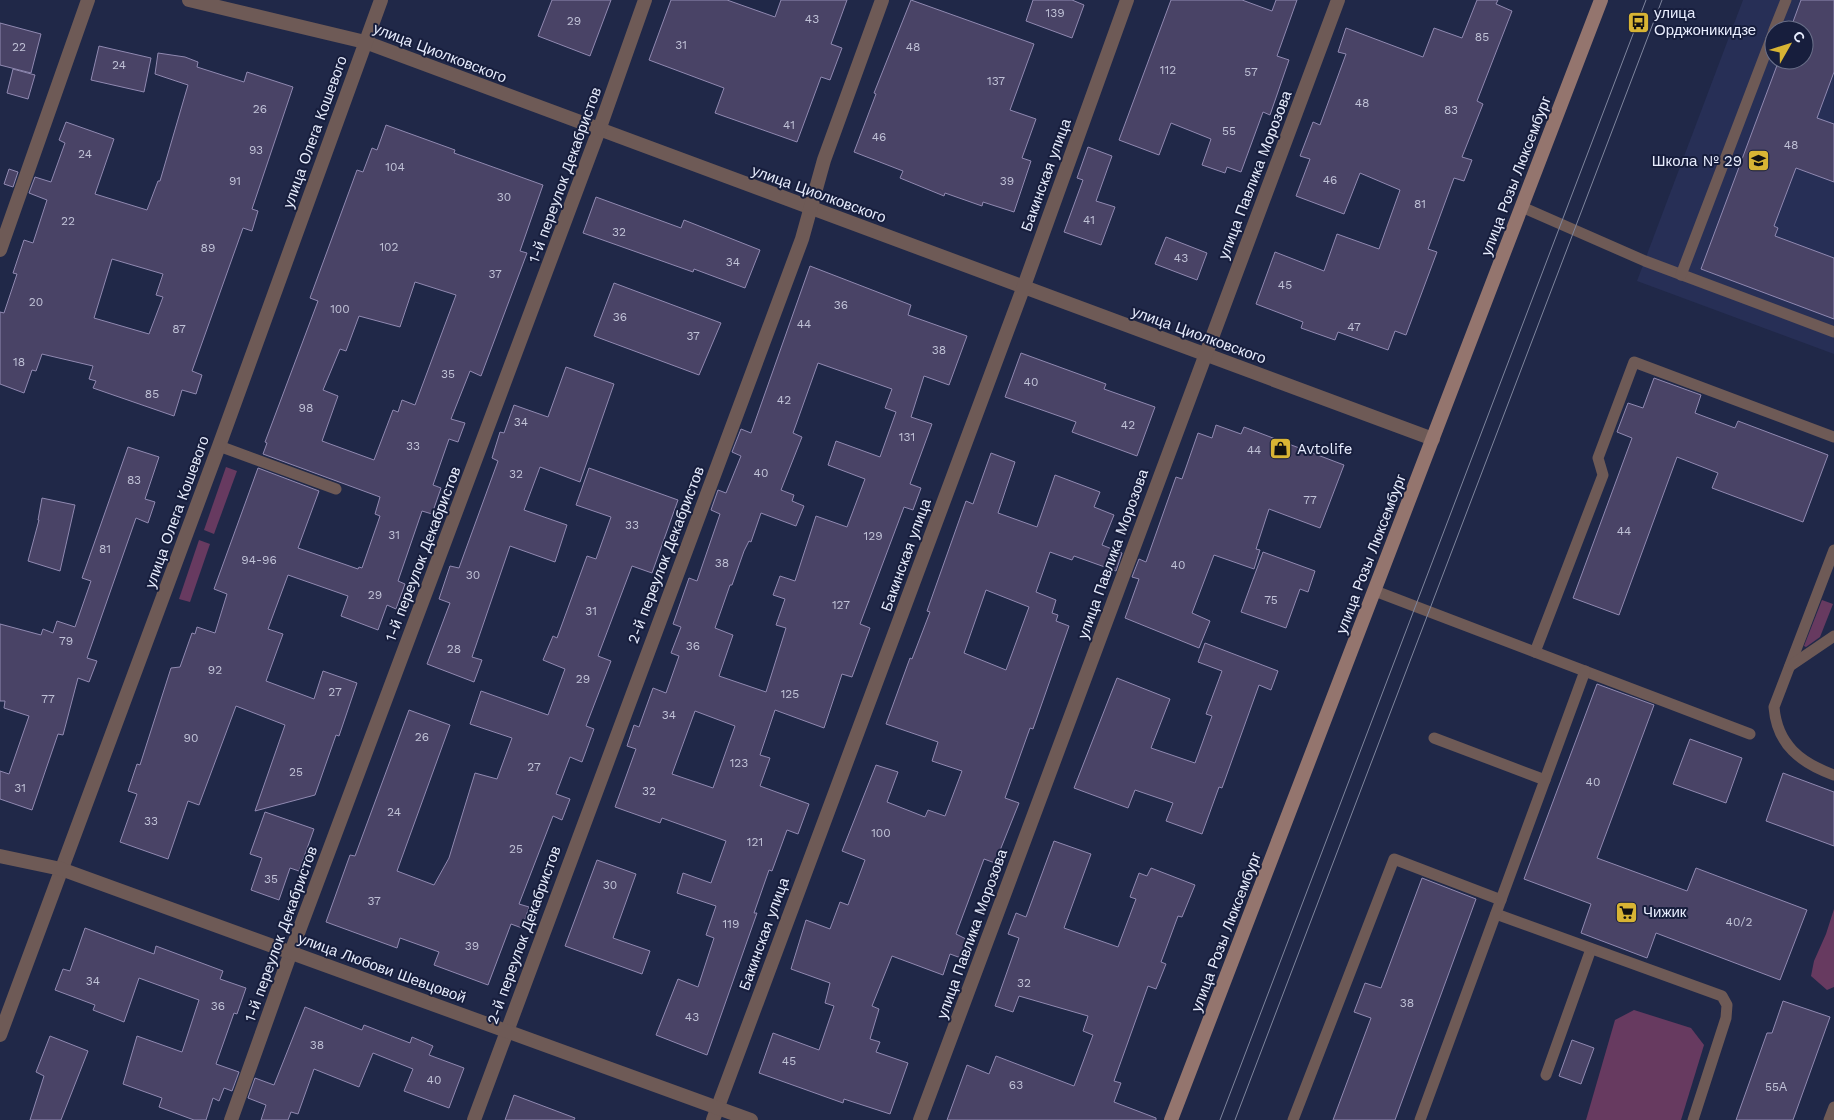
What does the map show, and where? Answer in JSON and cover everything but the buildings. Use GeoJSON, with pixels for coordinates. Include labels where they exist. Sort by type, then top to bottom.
{"type":"FeatureCollection","features":[{"type":"Feature","properties":{"kind":"main road","name":"улица Розы Люксембург"},"geometry":{"type":"LineString","coordinates":[[1171,1120],[1601,0]]}},
{"type":"Feature","properties":{"kind":"street"},"geometry":{"type":"LineString","coordinates":[[0,250],[88,0]]}},
{"type":"Feature","properties":{"kind":"street","name":"улица Циолковского"},"geometry":{"type":"LineString","coordinates":[[189,0],[365,42],[1432,439]]}},
{"type":"Feature","properties":{"kind":"street","name":"улица Олега Кошевого"},"geometry":{"type":"LineString","coordinates":[[0,1035],[219,446],[381,0]]}},
{"type":"Feature","properties":{"kind":"street","name":"1-й переулок Декабристов"},"geometry":{"type":"LineString","coordinates":[[231,1120],[291,952],[599,130],[645,0]]}},
{"type":"Feature","properties":{"kind":"street","name":"2-й переулок Декабристов"},"geometry":{"type":"LineString","coordinates":[[474,1120],[795,257],[824,160],[882,0]]}},
{"type":"Feature","properties":{"kind":"street","name":"Бакинская улица"},"geometry":{"type":"LineString","coordinates":[[715,1114],[1024,286],[1127,0]]}},
{"type":"Feature","properties":{"kind":"street","name":"улица Павлика Морозова"},"geometry":{"type":"LineString","coordinates":[[920,1120],[1338,0]]}},
{"type":"Feature","properties":{"kind":"street","name":"улица Любови Шевцовой"},"geometry":{"type":"LineString","coordinates":[[0,856],[61,869],[506,1031],[715,1114],[751,1120]]}},
{"type":"Feature","properties":{"kind":"lane"},"geometry":{"type":"LineString","coordinates":[[1778,20],[1786,0]]}},
{"type":"Feature","properties":{"kind":"lane"},"geometry":{"type":"LineString","coordinates":[[1682,275],[1764,57]]}},
{"type":"Feature","properties":{"kind":"lane"},"geometry":{"type":"LineString","coordinates":[[1522,207],[1682,275],[1834,332]]}},
{"type":"Feature","properties":{"kind":"lane"},"geometry":{"type":"LineString","coordinates":[[1535,652],[1603,475],[1598,458],[1634,362],[1834,437]]}},
{"type":"Feature","properties":{"kind":"lane"},"geometry":{"type":"LineString","coordinates":[[219,446],[336,489]]}},
{"type":"Feature","properties":{"kind":"lane"},"geometry":{"type":"LineString","coordinates":[[1834,550],[1829,578],[1774,707],[1775,718],[1786,742],[1797,756],[1810,767],[1834,775]]}},
{"type":"Feature","properties":{"kind":"lane"},"geometry":{"type":"LineString","coordinates":[[1375,591],[1750,734]]}},
{"type":"Feature","properties":{"kind":"lane"},"geometry":{"type":"LineString","coordinates":[[1790,666],[1834,636]]}},
{"type":"Feature","properties":{"kind":"lane"},"geometry":{"type":"LineString","coordinates":[[1420,1120],[1585,671]]}},
{"type":"Feature","properties":{"kind":"lane"},"geometry":{"type":"LineString","coordinates":[[1434,738],[1545,780]]}},
{"type":"Feature","properties":{"kind":"lane"},"geometry":{"type":"LineString","coordinates":[[1293,1120],[1394,859],[1501,900]]}},
{"type":"Feature","properties":{"kind":"lane"},"geometry":{"type":"LineString","coordinates":[[1496,914],[1722,996],[1727,1005],[1726,1018],[1694,1120]]}},
{"type":"Feature","properties":{"kind":"lane"},"geometry":{"type":"LineString","coordinates":[[1546,1075],[1591,949]]}},
{"type":"Feature","properties":{"kind":"lane"},"geometry":{"type":"LineString","coordinates":[[1830,1120],[1834,1108]]}},
{"type":"Feature","properties":{"kind":"shaded area","name":"Школа № 29"},"geometry":{"type":"Polygon","coordinates":[[[1743,0],[1834,0],[1834,354],[1637,281],[1743,0]]]}},
{"type":"Feature","properties":{"kind":"shaded area"},"geometry":{"type":"Polygon","coordinates":[[[226,467],[237,471],[214,534],[204,530],[226,467]]]}},
{"type":"Feature","properties":{"kind":"shaded area"},"geometry":{"type":"Polygon","coordinates":[[[199,540],[210,544],[190,602],[179,599],[199,540]]]}},
{"type":"Feature","properties":{"kind":"shaded area"},"geometry":{"type":"Polygon","coordinates":[[[1822,600],[1833,604],[1820,637],[1806,647],[1804,646],[1822,600]]]}},
{"type":"Feature","properties":{"kind":"shaded area"},"geometry":{"type":"Polygon","coordinates":[[[1834,909],[1834,987],[1827,990],[1811,976],[1814,961],[1826,934],[1834,909]]]}},
{"type":"Feature","properties":{"kind":"shaded area"},"geometry":{"type":"Polygon","coordinates":[[[1634,1010],[1691,1028],[1704,1045],[1681,1120],[1586,1120],[1615,1020],[1634,1010]]]}},
{"type":"Feature","properties":{"kind":"tram line"},"geometry":{"type":"LineString","coordinates":[[1220,1120],[1646,0]]}},
{"type":"Feature","properties":{"kind":"tram line"},"geometry":{"type":"LineString","coordinates":[[1235,1120],[1662,0]]}},
{"type":"Feature","properties":{"kind":"place","name":"улица Орджоникидзе"},"geometry":{"type":"Point","coordinates":[1638,22]}},
{"type":"Feature","properties":{"kind":"place","name":"Школа № 29"},"geometry":{"type":"Point","coordinates":[1758,161]}},
{"type":"Feature","properties":{"kind":"place","name":"Avtolife"},"geometry":{"type":"Point","coordinates":[1281,449]}},
{"type":"Feature","properties":{"kind":"place","name":"Чижик"},"geometry":{"type":"Point","coordinates":[1627,912]}}]}
